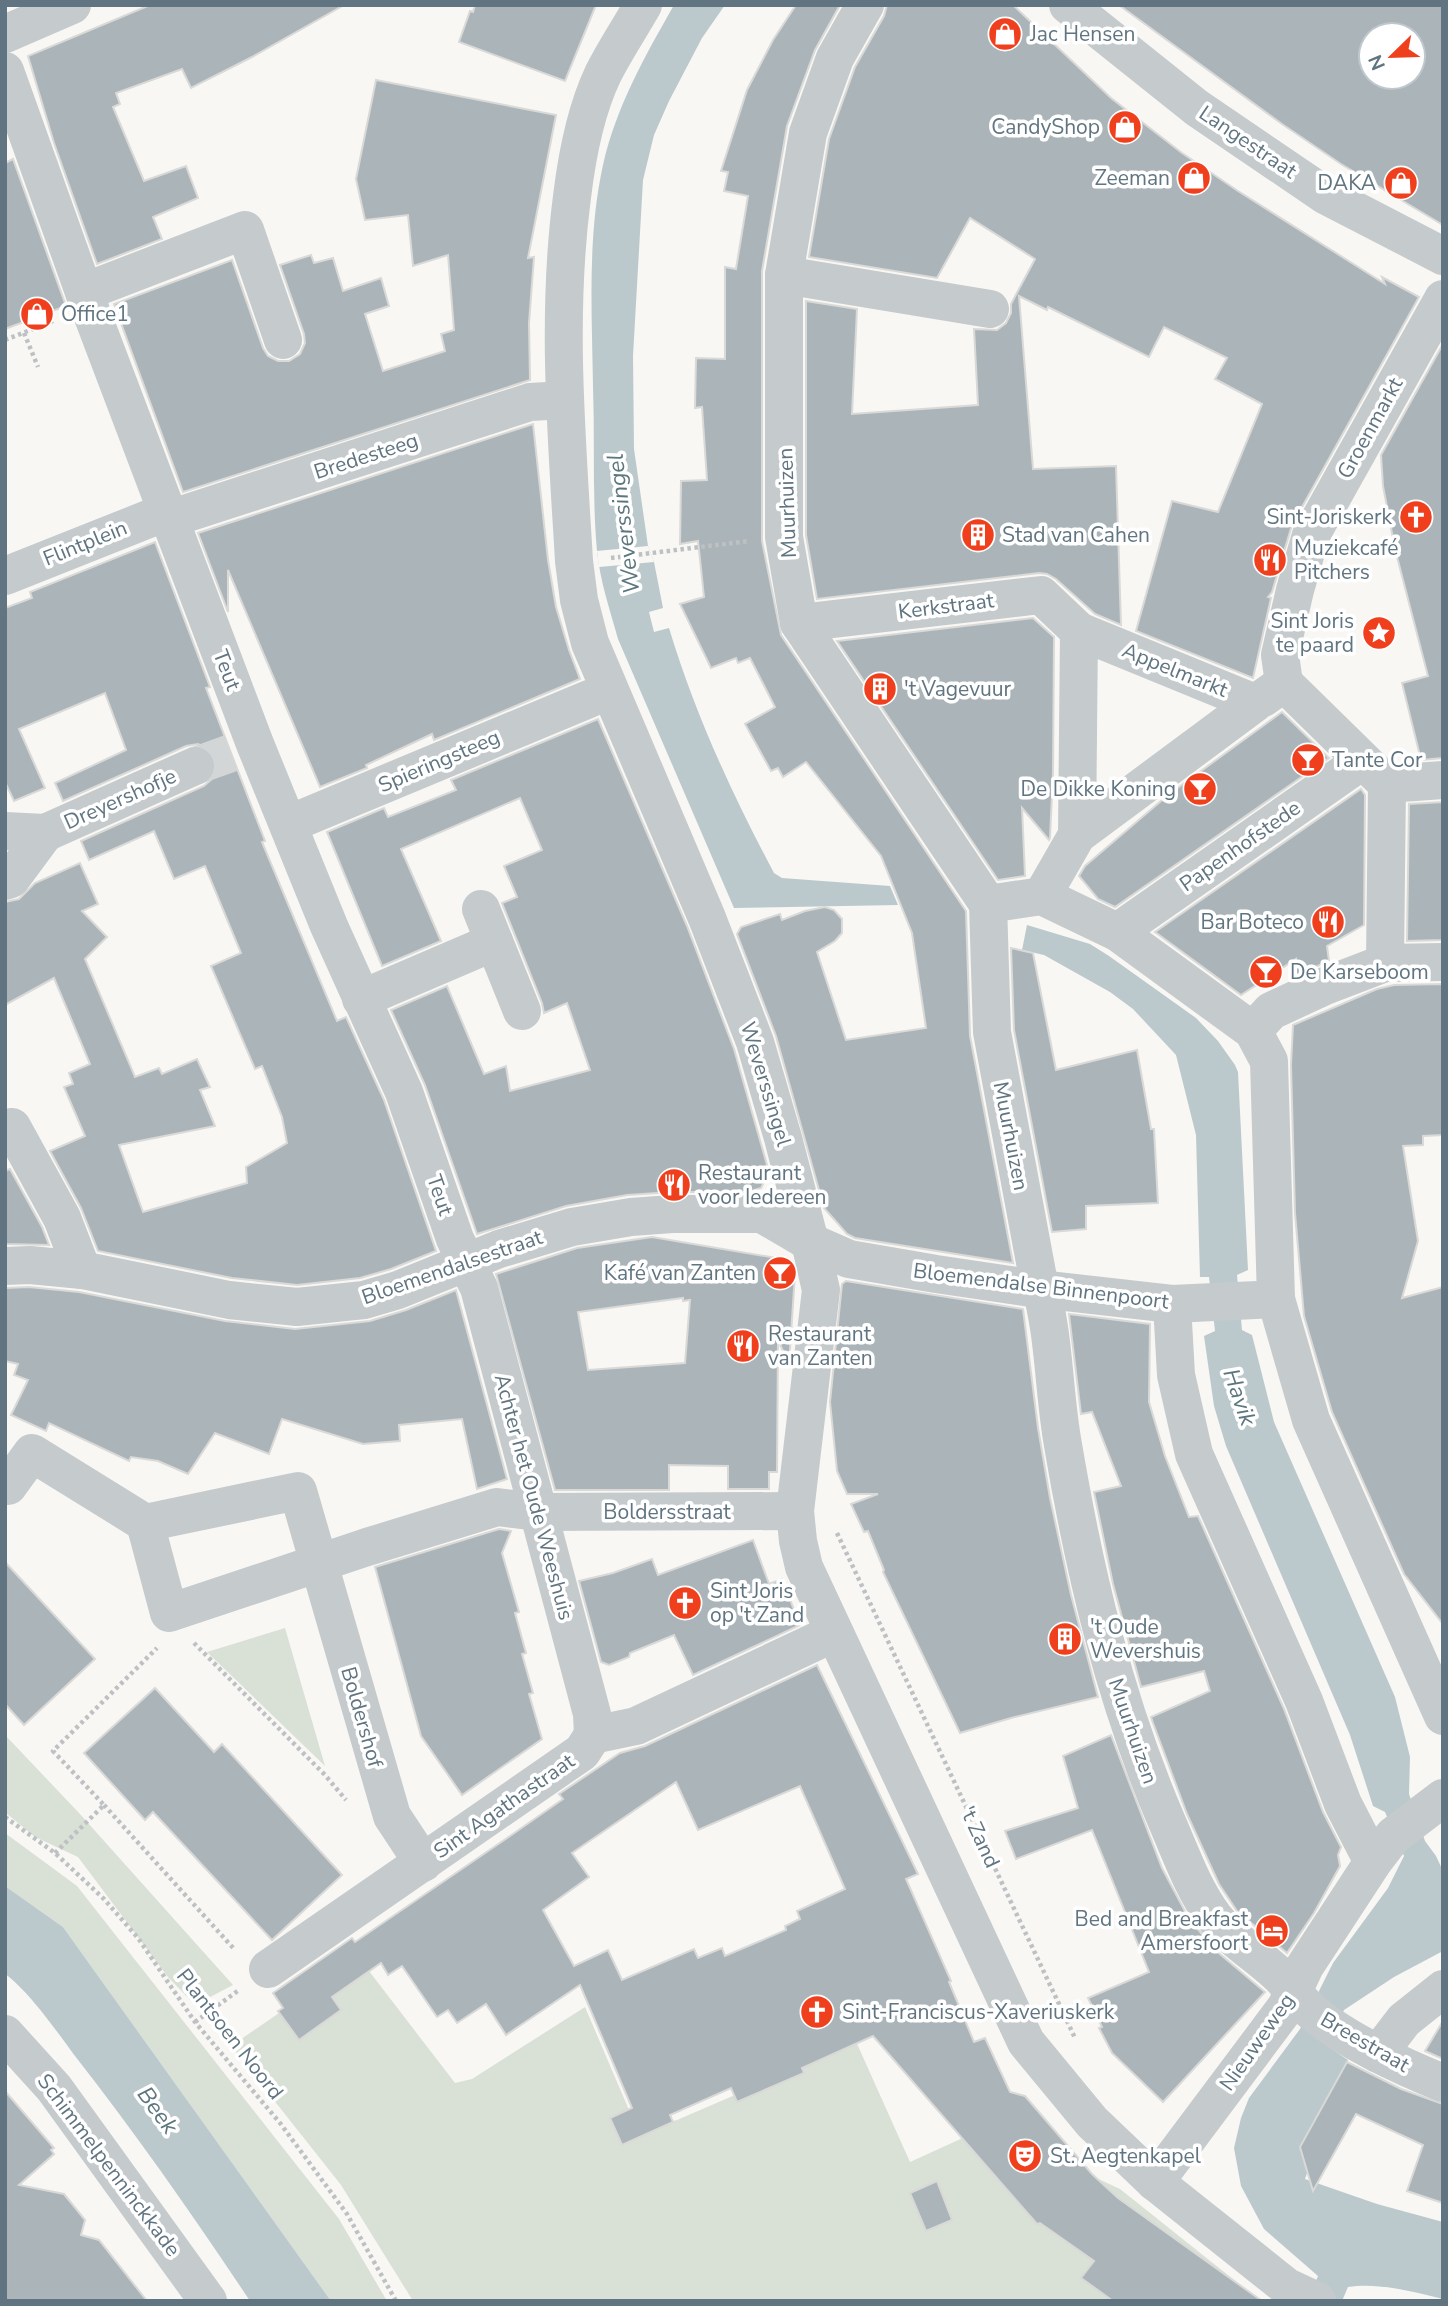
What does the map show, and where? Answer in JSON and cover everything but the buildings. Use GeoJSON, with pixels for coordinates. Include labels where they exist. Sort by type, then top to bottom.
{"type":"FeatureCollection","features":[{"type":"Feature","properties":{"kind":"street"},"geometry":{"type":"LineString","coordinates":[[5,34],[72,5]]}},
{"type":"Feature","properties":{"kind":"street","name":"Weverssingel"},"geometry":{"type":"LineString","coordinates":[[643,5],[603,74],[587,119],[576,165],[566,239],[563,312],[565,400],[574,561],[579,600],[590,643],[707,918],[755,1042],[810,1242]]}},
{"type":"Feature","properties":{"kind":"street","name":"Muurhuizen"},"geometry":{"type":"LineString","coordinates":[[865,5],[835,58],[808,133],[784,275],[784,537],[799,623],[988,904],[992,1032],[1046,1302],[1062,1442],[1087,1571],[1128,1722],[1152,1787],[1195,1887],[1213,1916],[1232,1937],[1313,2009]]}},
{"type":"Feature","properties":{"kind":"street","name":"Langestraat"},"geometry":{"type":"LineString","coordinates":[[1068,5],[1197,108],[1325,195],[1443,256]]}},
{"type":"Feature","properties":{"kind":"street","name":"Teut"},"geometry":{"type":"LineString","coordinates":[[5,71],[168,516],[243,748],[289,824],[329,926],[404,1092],[455,1239],[467,1262]]}},
{"type":"Feature","properties":{"kind":"street"},"geometry":{"type":"LineString","coordinates":[[87,299],[245,230],[283,340]]}},
{"type":"Feature","properties":{"kind":"street"},"geometry":{"type":"LineString","coordinates":[[784,275],[990,309]]}},
{"type":"Feature","properties":{"kind":"street","name":"Groenmarkt"},"geometry":{"type":"LineString","coordinates":[[1270,693],[1311,535],[1443,299]]}},
{"type":"Feature","properties":{"kind":"street","name":"Bredesteeg"},"geometry":{"type":"LineString","coordinates":[[168,516],[530,402],[565,400]]}},
{"type":"Feature","properties":{"kind":"street","name":"Flintplein"},"geometry":{"type":"LineString","coordinates":[[5,576],[168,516]]}},
{"type":"Feature","properties":{"kind":"street","name":"Kerkstraat"},"geometry":{"type":"LineString","coordinates":[[799,623],[1041,595],[1079,631]]}},
{"type":"Feature","properties":{"kind":"street","name":"Appelmarkt"},"geometry":{"type":"LineString","coordinates":[[1077,835],[1079,631],[1270,693]]}},
{"type":"Feature","properties":{"kind":"street"},"geometry":{"type":"LineString","coordinates":[[1270,693],[1375,772],[1443,780]]}},
{"type":"Feature","properties":{"kind":"street","name":"Appelmarkt"},"geometry":{"type":"LineString","coordinates":[[1042,896],[1077,835],[1270,693]]}},
{"type":"Feature","properties":{"kind":"street","name":"Spieringsteeg"},"geometry":{"type":"LineString","coordinates":[[289,824],[589,699]]}},
{"type":"Feature","properties":{"kind":"street","name":"Dreyershofje"},"geometry":{"type":"LineString","coordinates":[[5,831],[45,833],[195,766]]}},
{"type":"Feature","properties":{"kind":"street"},"geometry":{"type":"LineString","coordinates":[[1375,772],[1385,963]]}},
{"type":"Feature","properties":{"kind":"street","name":"Papenhofstede"},"geometry":{"type":"LineString","coordinates":[[1117,932],[1375,772]]}},
{"type":"Feature","properties":{"kind":"street","name":"Dreyershofje"},"geometry":{"type":"LineString","coordinates":[[5,881],[11,879],[45,833]]}},
{"type":"Feature","properties":{"kind":"street"},"geometry":{"type":"LineString","coordinates":[[988,904],[1042,896],[1117,932],[1253,1031],[1269,1061],[1276,1299],[1311,1420],[1434,1670],[1443,1716]]}},
{"type":"Feature","properties":{"kind":"street"},"geometry":{"type":"LineString","coordinates":[[361,999],[488,926],[522,1011]]}},
{"type":"Feature","properties":{"kind":"street"},"geometry":{"type":"LineString","coordinates":[[1253,1031],[1271,1011],[1385,963],[1443,962]]}},
{"type":"Feature","properties":{"kind":"street"},"geometry":{"type":"LineString","coordinates":[[12,1127],[62,1218],[82,1270]]}},
{"type":"Feature","properties":{"kind":"street","name":"Bloemendalsestraat"},"geometry":{"type":"LineString","coordinates":[[5,1266],[30,1265],[82,1270],[229,1300],[297,1307],[364,1300],[398,1290],[499,1249],[572,1227],[631,1217],[762,1214],[810,1242]]}},
{"type":"Feature","properties":{"kind":"street"},"geometry":{"type":"LineString","coordinates":[[810,1242],[821,1290],[795,1511],[804,1567],[834,1633],[1026,2042],[1092,2122],[1155,2182],[1297,2296]]}},
{"type":"Feature","properties":{"kind":"street","name":"Bloemendalse Binnenpoort"},"geometry":{"type":"LineString","coordinates":[[810,1242],[849,1259],[1042,1290],[1172,1304],[1276,1299]]}},
{"type":"Feature","properties":{"kind":"street","name":"Achter het Oude Weeshuis"},"geometry":{"type":"LineString","coordinates":[[467,1262],[479,1288],[592,1714],[593,1735]]}},
{"type":"Feature","properties":{"kind":"street"},"geometry":{"type":"LineString","coordinates":[[1172,1304],[1176,1375],[1194,1454],[1304,1701],[1343,1804],[1407,1828]]}},
{"type":"Feature","properties":{"kind":"street"},"geometry":{"type":"LineString","coordinates":[[5,1483],[8,1486],[32,1453],[145,1523],[169,1613],[497,1507],[538,1513]]}},
{"type":"Feature","properties":{"kind":"street","name":"Boldershof"},"geometry":{"type":"LineString","coordinates":[[145,1523],[298,1491],[392,1816],[423,1863]]}},
{"type":"Feature","properties":{"kind":"street","name":"Boldersstraat"},"geometry":{"type":"LineString","coordinates":[[538,1513],[795,1511]]}},
{"type":"Feature","properties":{"kind":"street","name":"Sint Agathastraat"},"geometry":{"type":"LineString","coordinates":[[255,1963],[423,1863],[582,1752],[593,1735],[636,1726],[834,1633]]}},
{"type":"Feature","properties":{"kind":"street","name":"Nieuweweg"},"geometry":{"type":"LineString","coordinates":[[1155,2182],[1286,2007],[1313,2009],[1305,1966],[1407,1828]]}},
{"type":"Feature","properties":{"kind":"street"},"geometry":{"type":"LineString","coordinates":[[1378,2054],[1404,2020],[1443,1989]]}},
{"type":"Feature","properties":{"kind":"street","name":"Breestraat"},"geometry":{"type":"LineString","coordinates":[[1313,2009],[1378,2054],[1443,2083]]}},
{"type":"Feature","properties":{"kind":"street","name":"Schimmelpenninckkade"},"geometry":{"type":"LineString","coordinates":[[5,2034],[54,2088],[208,2301]]}},
{"type":"Feature","properties":{"kind":"path"},"geometry":{"type":"LineString","coordinates":[[5,340],[87,299]]}},
{"type":"Feature","properties":{"kind":"path"},"geometry":{"type":"LineString","coordinates":[[24,332],[38,367]]}},
{"type":"Feature","properties":{"kind":"path"},"geometry":{"type":"LineString","coordinates":[[598,559],[784,537]]}},
{"type":"Feature","properties":{"kind":"path","name":"'t Zand"},"geometry":{"type":"LineString","coordinates":[[795,1511],[829,1518],[845,1546],[1079,2048]]}},
{"type":"Feature","properties":{"kind":"path"},"geometry":{"type":"LineString","coordinates":[[169,1613],[205,1655],[325,1775],[349,1803]]}},
{"type":"Feature","properties":{"kind":"path"},"geometry":{"type":"LineString","coordinates":[[169,1613],[159,1646],[53,1751],[255,1963],[195,2022]]}},
{"type":"Feature","properties":{"kind":"path"},"geometry":{"type":"LineString","coordinates":[[55,1853],[104,1805]]}},
{"type":"Feature","properties":{"kind":"path","name":"Plantsoen Noord"},"geometry":{"type":"LineString","coordinates":[[5,1817],[55,1853],[104,1899],[138,1938],[195,2022],[280,2123],[347,2214],[396,2301]]}},
{"type":"Feature","properties":{"kind":"shaded area"},"geometry":{"type":"Polygon","coordinates":[[[285,1628],[325,1766],[207,1652],[285,1628]]]}},
{"type":"Feature","properties":{"kind":"shaded area"},"geometry":{"type":"Polygon","coordinates":[[[5,1735],[79,1813],[233,1985],[195,2005],[168,1977],[78,1857],[35,1837],[5,1812],[5,1735]]]}},
{"type":"Feature","properties":{"kind":"shaded area"},"geometry":{"type":"Polygon","coordinates":[[[5,1833],[77,1886],[339,2219],[387,2301],[331,2301],[63,1927],[5,1886],[5,1833]]]}},
{"type":"Feature","properties":{"kind":"shaded area"},"geometry":{"type":"Polygon","coordinates":[[[359,1958],[455,2083],[472,2079],[585,2007],[629,2110],[643,2129],[677,2120],[805,2065],[841,2008],[910,2162],[987,2127],[1120,2189],[1253,2295],[1248,2301],[413,2301],[341,2185],[231,2046],[359,1958]]]}},
{"type":"Feature","properties":{"kind":"water"},"geometry":{"type":"Polygon","coordinates":[[[674,5],[725,5],[702,38],[669,101],[654,135],[643,180],[633,356],[634,449],[648,546],[663,608],[649,612],[654,632],[669,628],[690,691],[716,753],[774,873],[782,878],[890,886],[898,905],[734,908],[618,639],[603,584],[595,531],[594,490],[592,304],[598,192],[609,144],[624,102],[674,5]]]}},
{"type":"Feature","properties":{"kind":"water","name":"Havik"},"geometry":{"type":"Polygon","coordinates":[[[1027,925],[1090,944],[1109,956],[1196,1018],[1218,1041],[1238,1072],[1248,1270],[1237,1275],[1242,1330],[1252,1335],[1274,1422],[1395,1697],[1410,1757],[1409,1794],[1425,1841],[1443,1871],[1443,1951],[1394,1977],[1344,2010],[1326,2045],[1348,2060],[1300,2148],[1308,2170],[1305,2179],[1377,2204],[1443,2222],[1443,2299],[1396,2288],[1360,2286],[1348,2287],[1342,2301],[1308,2301],[1318,2276],[1264,2229],[1241,2186],[1234,2148],[1249,2098],[1300,2029],[1333,1963],[1388,1888],[1404,1856],[1385,1812],[1373,1806],[1350,1735],[1226,1446],[1214,1406],[1204,1336],[1215,1331],[1209,1277],[1200,1277],[1196,1135],[1176,1055],[1133,1009],[1110,992],[1044,955],[1022,950],[1027,925]]]}},
{"type":"Feature","properties":{"kind":"water","name":"Beek"},"geometry":{"type":"Polygon","coordinates":[[[5,1886],[63,1927],[331,2301],[250,2301],[121,2116],[42,2012],[5,1974],[5,1886]]]}},
{"type":"Feature","properties":{"kind":"pier"},"geometry":{"type":"Polygon","coordinates":[[[648,546],[654,562],[599,567],[597,551],[648,546]]]}},
{"type":"Feature","properties":{"kind":"tunnel"},"geometry":{"type":"LineString","coordinates":[[195,766],[231,753]]}},
{"type":"Feature","properties":{"kind":"place","name":"Jac Hensen"},"geometry":{"type":"Point","coordinates":[1005,34]}},
{"type":"Feature","properties":{"kind":"place","name":"CandyShop"},"geometry":{"type":"Point","coordinates":[1125,127]}},
{"type":"Feature","properties":{"kind":"place","name":"Zeeman"},"geometry":{"type":"Point","coordinates":[1194,178]}},
{"type":"Feature","properties":{"kind":"place","name":"DAKA"},"geometry":{"type":"Point","coordinates":[1401,183]}},
{"type":"Feature","properties":{"kind":"place","name":"Office1"},"geometry":{"type":"Point","coordinates":[37,314]}},
{"type":"Feature","properties":{"kind":"place","name":"Sint-Joriskerk"},"geometry":{"type":"Point","coordinates":[1416,517]}},
{"type":"Feature","properties":{"kind":"place","name":"Stad van Cahen"},"geometry":{"type":"Point","coordinates":[978,535]}},
{"type":"Feature","properties":{"kind":"place","name":"Muziekcafé Pitchers"},"geometry":{"type":"Point","coordinates":[1270,560]}},
{"type":"Feature","properties":{"kind":"place","name":"Sint Joris te paard"},"geometry":{"type":"Point","coordinates":[1379,633]}},
{"type":"Feature","properties":{"kind":"place","name":"'t Vagevuur"},"geometry":{"type":"Point","coordinates":[880,689]}},
{"type":"Feature","properties":{"kind":"place","name":"Tante Cor"},"geometry":{"type":"Point","coordinates":[1308,760]}},
{"type":"Feature","properties":{"kind":"place","name":"De Dikke Koning"},"geometry":{"type":"Point","coordinates":[1200,789]}},
{"type":"Feature","properties":{"kind":"place","name":"Bar Boteco"},"geometry":{"type":"Point","coordinates":[1328,922]}},
{"type":"Feature","properties":{"kind":"place","name":"De Karseboom"},"geometry":{"type":"Point","coordinates":[1266,972]}},
{"type":"Feature","properties":{"kind":"place","name":"Restaurant voor Iedereen"},"geometry":{"type":"Point","coordinates":[674,1185]}},
{"type":"Feature","properties":{"kind":"place","name":"Kafé van Zanten"},"geometry":{"type":"Point","coordinates":[780,1273]}},
{"type":"Feature","properties":{"kind":"place","name":"Restaurant van Zanten"},"geometry":{"type":"Point","coordinates":[743,1346]}},
{"type":"Feature","properties":{"kind":"place","name":"Sint Joris op 't Zand"},"geometry":{"type":"Point","coordinates":[685,1603]}},
{"type":"Feature","properties":{"kind":"place","name":"'t Oude Wevershuis"},"geometry":{"type":"Point","coordinates":[1065,1639]}},
{"type":"Feature","properties":{"kind":"place","name":"Bed and Breakfast Amersfoort"},"geometry":{"type":"Point","coordinates":[1272,1931]}},
{"type":"Feature","properties":{"kind":"place","name":"Sint-Franciscus-Xaveriuskerk"},"geometry":{"type":"Point","coordinates":[817,2012]}},
{"type":"Feature","properties":{"kind":"place","name":"St. Aegtenkapel"},"geometry":{"type":"Point","coordinates":[1025,2156]}}]}
